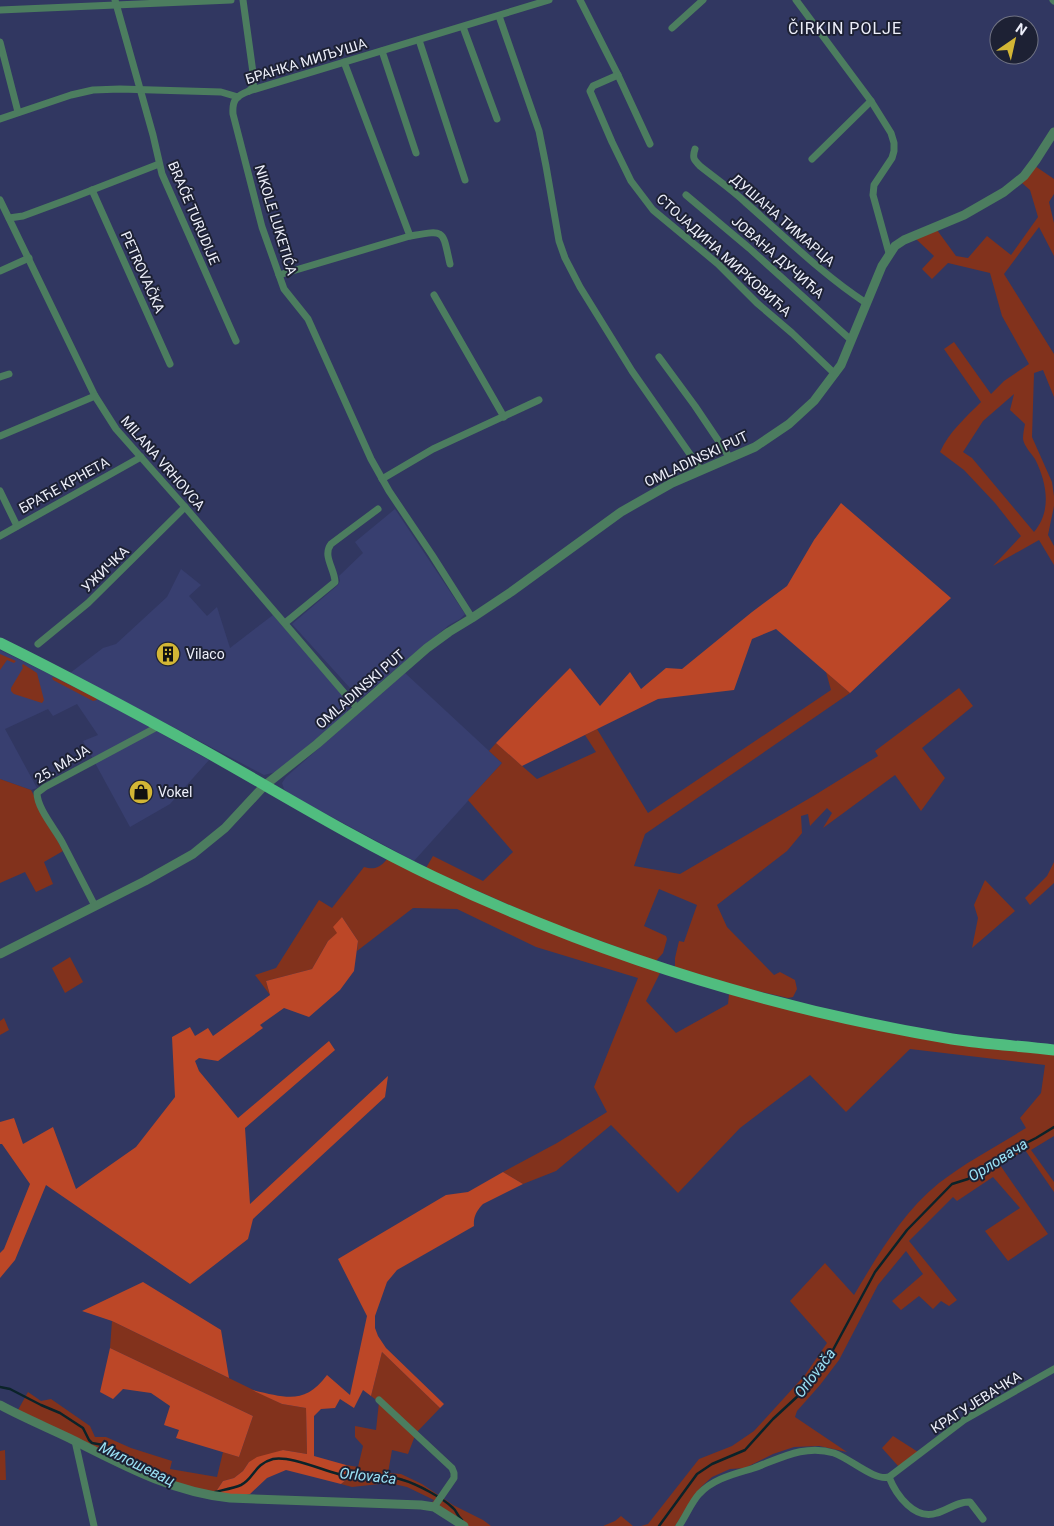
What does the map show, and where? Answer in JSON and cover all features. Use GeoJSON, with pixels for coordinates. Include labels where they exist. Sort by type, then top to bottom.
{"type":"FeatureCollection","features":[{"type":"Feature","properties":{"kind":"main road"},"geometry":{"type":"LineString","coordinates":[[0,643],[82,684],[372,846],[433,876],[549,927],[635,960],[780,1003],[867,1023],[954,1039],[1054,1050]]}},
{"type":"Feature","properties":{"kind":"street"},"geometry":{"type":"LineString","coordinates":[[0,10],[55,4],[231,0]]}},
{"type":"Feature","properties":{"kind":"street"},"geometry":{"type":"LineString","coordinates":[[242,0],[254,80],[250,92]]}},
{"type":"Feature","properties":{"kind":"street","name":"БРАНКА МИЉУША"},"geometry":{"type":"LineString","coordinates":[[238,97],[344,62],[548,0]]}},
{"type":"Feature","properties":{"kind":"street"},"geometry":{"type":"LineString","coordinates":[[580,0],[650,144]]}},
{"type":"Feature","properties":{"kind":"street"},"geometry":{"type":"LineString","coordinates":[[672,28],[703,0]]}},
{"type":"Feature","properties":{"kind":"street"},"geometry":{"type":"LineString","coordinates":[[796,0],[871,101],[891,132],[894,151],[892,158],[874,186],[873,195],[889,253]]}},
{"type":"Feature","properties":{"kind":"street","name":"BRAĆE TURUDIJE"},"geometry":{"type":"LineString","coordinates":[[115,2],[153,135],[162,174],[236,341]]}},
{"type":"Feature","properties":{"kind":"street"},"geometry":{"type":"LineString","coordinates":[[499,16],[539,131],[559,241],[565,258],[580,287],[632,371],[701,470]]}},
{"type":"Feature","properties":{"kind":"street"},"geometry":{"type":"LineString","coordinates":[[463,27],[498,120]]}},
{"type":"Feature","properties":{"kind":"street"},"geometry":{"type":"LineString","coordinates":[[419,40],[465,180]]}},
{"type":"Feature","properties":{"kind":"street"},"geometry":{"type":"LineString","coordinates":[[0,42],[18,112]]}},
{"type":"Feature","properties":{"kind":"street","name":"БРАНКА МИЉУША"},"geometry":{"type":"LineString","coordinates":[[382,52],[416,153]]}},
{"type":"Feature","properties":{"kind":"street"},"geometry":{"type":"LineString","coordinates":[[344,62],[410,236]]}},
{"type":"Feature","properties":{"kind":"street","name":"СТОЈАДИНА МИРКОВИЋА"},"geometry":{"type":"LineString","coordinates":[[618,75],[593,86],[590,91],[631,181],[660,217],[704,252],[835,374]]}},
{"type":"Feature","properties":{"kind":"street"},"geometry":{"type":"LineString","coordinates":[[0,119],[71,95],[93,90],[220,92],[238,97]]}},
{"type":"Feature","properties":{"kind":"street","name":"NIKOLE LUKETIĆA"},"geometry":{"type":"LineString","coordinates":[[238,97],[232,106],[233,114],[262,227],[284,289],[308,319],[371,459],[382,479],[472,618]]}},
{"type":"Feature","properties":{"kind":"street"},"geometry":{"type":"LineString","coordinates":[[812,158],[871,101]]}},
{"type":"Feature","properties":{"kind":"street","name":"OMLADINSKI PUT"},"geometry":{"type":"LineString","coordinates":[[264,786],[317,744],[427,648],[511,592],[621,512],[672,483],[755,446],[789,424],[814,400],[841,365],[882,266],[895,246],[904,240],[964,215],[1004,192],[1024,176],[1054,132]]}},
{"type":"Feature","properties":{"kind":"street","name":"ДУШАНА ТИМАРЦА"},"geometry":{"type":"LineString","coordinates":[[695,149],[694,160],[700,166],[744,201],[842,287],[866,303]]}},
{"type":"Feature","properties":{"kind":"street"},"geometry":{"type":"LineString","coordinates":[[9,218],[23,216],[159,164]]}},
{"type":"Feature","properties":{"kind":"street","name":"PETROVAČKA"},"geometry":{"type":"LineString","coordinates":[[92,190],[170,364]]}},
{"type":"Feature","properties":{"kind":"street","name":"ЈОВАНА ДУЧИЋА"},"geometry":{"type":"LineString","coordinates":[[686,195],[805,296],[852,340]]}},
{"type":"Feature","properties":{"kind":"street","name":"MILANA VRHOVCA"},"geometry":{"type":"LineString","coordinates":[[0,200],[95,396],[116,429],[286,623],[358,709]]}},
{"type":"Feature","properties":{"kind":"street"},"geometry":{"type":"LineString","coordinates":[[279,275],[410,236],[438,232],[444,241],[450,264]]}},
{"type":"Feature","properties":{"kind":"street"},"geometry":{"type":"LineString","coordinates":[[0,271],[28,258]]}},
{"type":"Feature","properties":{"kind":"street"},"geometry":{"type":"LineString","coordinates":[[434,295],[504,417]]}},
{"type":"Feature","properties":{"kind":"street"},"geometry":{"type":"LineString","coordinates":[[659,357],[730,458]]}},
{"type":"Feature","properties":{"kind":"street"},"geometry":{"type":"LineString","coordinates":[[0,377],[9,374]]}},
{"type":"Feature","properties":{"kind":"street"},"geometry":{"type":"LineString","coordinates":[[0,436],[95,396]]}},
{"type":"Feature","properties":{"kind":"street"},"geometry":{"type":"LineString","coordinates":[[382,479],[433,449],[539,400]]}},
{"type":"Feature","properties":{"kind":"street","name":"БРАЋЕ КРНЕТА"},"geometry":{"type":"LineString","coordinates":[[0,536],[140,457]]}},
{"type":"Feature","properties":{"kind":"street"},"geometry":{"type":"LineString","coordinates":[[0,491],[17,526]]}},
{"type":"Feature","properties":{"kind":"street","name":"УЖИЧКА"},"geometry":{"type":"LineString","coordinates":[[38,644],[88,603],[185,507]]}},
{"type":"Feature","properties":{"kind":"street"},"geometry":{"type":"LineString","coordinates":[[286,623],[334,582],[335,577],[327,553],[331,544],[378,509]]}},
{"type":"Feature","properties":{"kind":"street","name":"25. МАЈА"},"geometry":{"type":"LineString","coordinates":[[94,906],[40,806],[37,793],[158,726]]}},
{"type":"Feature","properties":{"kind":"street"},"geometry":{"type":"LineString","coordinates":[[0,954],[145,881],[193,854],[225,828],[264,786]]}},
{"type":"Feature","properties":{"kind":"street","name":"КРАГУЈЕВАЧКА"},"geometry":{"type":"LineString","coordinates":[[889,1477],[964,1420],[1054,1369]]}},
{"type":"Feature","properties":{"kind":"street"},"geometry":{"type":"LineString","coordinates":[[379,1400],[452,1468],[454,1478],[437,1504]]}},
{"type":"Feature","properties":{"kind":"street"},"geometry":{"type":"LineString","coordinates":[[0,1405],[137,1472],[164,1484],[188,1491],[213,1497],[268,1500],[437,1504],[464,1526]]}},
{"type":"Feature","properties":{"kind":"street"},"geometry":{"type":"LineString","coordinates":[[75,1441],[94,1526]]}},
{"type":"Feature","properties":{"kind":"street"},"geometry":{"type":"LineString","coordinates":[[679,1526],[699,1494],[714,1482],[792,1453],[814,1450],[833,1453],[851,1460],[877,1477],[889,1477],[893,1488],[917,1512],[931,1515],[961,1503],[970,1502],[983,1519]]}},
{"type":"Feature","properties":{"kind":"shaded area"},"geometry":{"type":"Polygon","coordinates":[[[1035,166],[1054,179],[1054,194],[1049,202],[1054,223],[1054,256],[1039,227],[1004,274],[1054,354],[1054,397],[1043,370],[1034,373],[1032,437],[1052,482],[1054,506],[1048,535],[1054,546],[1054,565],[1039,540],[993,566],[1021,536],[995,503],[964,470],[940,452],[953,431],[981,402],[944,349],[954,342],[991,394],[1004,381],[1029,364],[1002,316],[990,273],[948,263],[932,279],[922,269],[934,256],[916,239],[937,230],[956,256],[968,258],[987,236],[1011,255],[1038,217],[1030,190],[1022,183],[1035,166]],[[1014,394],[983,421],[963,452],[972,458],[1034,532],[1040,524],[1043,515],[1046,497],[1045,487],[1035,459],[1026,447],[1023,439],[1025,424],[1010,410],[1014,394]]]}},
{"type":"Feature","properties":{"kind":"shaded area"},"geometry":{"type":"Polygon","coordinates":[[[841,503],[951,598],[850,693],[776,629],[752,639],[734,690],[658,699],[522,766],[496,743],[570,668],[600,706],[630,672],[641,689],[666,668],[682,669],[787,586],[814,540],[841,503]]]}},
{"type":"Feature","properties":{"kind":"shaded area"},"geometry":{"type":"Polygon","coordinates":[[[395,509],[465,614],[449,625],[360,699],[292,624],[338,585],[340,581],[339,576],[363,553],[355,542],[395,509]]]}},
{"type":"Feature","properties":{"kind":"shaded area"},"geometry":{"type":"Polygon","coordinates":[[[181,569],[201,585],[189,596],[207,616],[217,607],[230,648],[273,615],[344,697],[347,713],[276,772],[264,775],[70,673],[103,648],[116,644],[167,597],[181,569]]]}},
{"type":"Feature","properties":{"kind":"shaded area"},"geometry":{"type":"Polygon","coordinates":[[[0,650],[86,692],[209,760],[170,804],[130,827],[83,741],[98,735],[77,704],[53,716],[48,709],[5,729],[37,788],[31,790],[0,779],[0,650]]]}},
{"type":"Feature","properties":{"kind":"shaded area"},"geometry":{"type":"Polygon","coordinates":[[[0,654],[16,661],[14,663],[7,660],[0,670],[0,654]]]}},
{"type":"Feature","properties":{"kind":"shaded area"},"geometry":{"type":"Polygon","coordinates":[[[23,664],[37,673],[44,700],[42,703],[14,694],[11,691],[23,668],[23,664]]]}},
{"type":"Feature","properties":{"kind":"shaded area"},"geometry":{"type":"Polygon","coordinates":[[[826,672],[850,693],[645,834],[634,866],[680,874],[878,756],[875,751],[959,688],[973,706],[922,748],[945,778],[921,811],[895,775],[823,828],[832,813],[827,808],[810,826],[808,814],[801,816],[802,833],[787,851],[717,905],[727,927],[774,975],[780,972],[795,980],[797,989],[793,997],[788,998],[741,987],[675,967],[679,941],[684,942],[697,905],[659,889],[644,926],[666,936],[667,939],[663,953],[656,961],[548,922],[426,868],[433,856],[483,881],[513,852],[468,800],[502,763],[489,751],[496,743],[537,779],[596,752],[585,735],[597,729],[648,813],[831,690],[826,672]]]}},
{"type":"Feature","properties":{"kind":"shaded area"},"geometry":{"type":"Polygon","coordinates":[[[405,673],[502,763],[414,861],[289,794],[284,789],[282,783],[286,777],[405,673]]]}},
{"type":"Feature","properties":{"kind":"shaded area"},"geometry":{"type":"Polygon","coordinates":[[[52,677],[97,700],[93,701],[53,680],[52,677]]]}},
{"type":"Feature","properties":{"kind":"shaded area"},"geometry":{"type":"Polygon","coordinates":[[[0,779],[31,790],[63,851],[44,862],[53,884],[36,892],[25,872],[0,883],[0,779]]]}},
{"type":"Feature","properties":{"kind":"shaded area"},"geometry":{"type":"Polygon","coordinates":[[[387,859],[660,973],[646,1001],[676,1033],[728,1004],[729,994],[1054,1055],[1054,1136],[1031,1150],[1054,1182],[1054,1192],[1025,1150],[1000,1165],[1048,1234],[1008,1261],[985,1231],[1020,1208],[993,1177],[957,1201],[953,1197],[909,1241],[957,1300],[949,1306],[941,1301],[933,1309],[919,1296],[901,1310],[892,1301],[923,1274],[906,1251],[878,1285],[839,1360],[797,1411],[795,1417],[847,1452],[819,1446],[794,1447],[773,1454],[745,1468],[730,1469],[712,1477],[701,1487],[675,1526],[641,1526],[648,1524],[699,1459],[732,1446],[754,1431],[805,1375],[827,1343],[790,1301],[825,1263],[854,1295],[902,1221],[926,1195],[960,1168],[1026,1128],[1020,1118],[1041,1093],[1045,1065],[910,1049],[846,1112],[810,1075],[740,1128],[678,1193],[611,1125],[556,1171],[523,1184],[503,1172],[557,1143],[607,1112],[594,1087],[638,978],[536,947],[457,909],[413,908],[357,951],[358,941],[342,917],[338,933],[328,941],[312,969],[266,981],[270,995],[255,975],[276,968],[319,900],[332,908],[364,867],[377,867],[387,859]]]}},
{"type":"Feature","properties":{"kind":"shaded area"},"geometry":{"type":"Polygon","coordinates":[[[1054,862],[1054,883],[1030,905],[1025,898],[1047,876],[1054,862]]]}},
{"type":"Feature","properties":{"kind":"shaded area"},"geometry":{"type":"Polygon","coordinates":[[[985,880],[1015,911],[972,948],[978,918],[974,905],[985,880]]]}},
{"type":"Feature","properties":{"kind":"shaded area"},"geometry":{"type":"Polygon","coordinates":[[[342,917],[358,941],[354,971],[340,990],[309,1017],[284,1008],[260,1025],[263,1028],[218,1061],[199,1058],[195,1061],[199,1071],[238,1118],[329,1041],[335,1050],[245,1128],[250,1204],[388,1076],[385,1097],[253,1219],[248,1239],[190,1284],[46,1185],[15,1260],[0,1278],[0,1253],[4,1249],[30,1184],[2,1144],[0,1144],[0,1122],[14,1118],[23,1144],[53,1127],[76,1189],[136,1147],[175,1097],[172,1037],[190,1027],[195,1036],[208,1028],[213,1036],[270,995],[266,981],[312,969],[328,941],[337,933],[333,927],[342,917]]]}},
{"type":"Feature","properties":{"kind":"shaded area"},"geometry":{"type":"Polygon","coordinates":[[[70,957],[83,982],[65,993],[52,968],[70,957]]]}},
{"type":"Feature","properties":{"kind":"shaded area"},"geometry":{"type":"Polygon","coordinates":[[[4,1018],[9,1030],[0,1035],[0,1021],[4,1018]]]}},
{"type":"Feature","properties":{"kind":"shaded area"},"geometry":{"type":"Polygon","coordinates":[[[503,1172],[523,1184],[483,1204],[476,1214],[474,1226],[397,1270],[387,1282],[375,1316],[375,1328],[386,1348],[444,1404],[440,1408],[382,1352],[371,1396],[363,1390],[354,1408],[340,1399],[335,1408],[321,1409],[314,1416],[314,1456],[346,1465],[351,1476],[341,1484],[286,1470],[267,1478],[250,1494],[235,1498],[213,1496],[223,1481],[234,1478],[243,1471],[249,1462],[257,1457],[283,1450],[307,1454],[306,1408],[282,1404],[252,1390],[284,1397],[293,1397],[310,1391],[319,1385],[327,1375],[350,1395],[367,1316],[338,1259],[446,1195],[468,1192],[503,1172]]]}},
{"type":"Feature","properties":{"kind":"shaded area"},"geometry":{"type":"Polygon","coordinates":[[[143,1282],[221,1330],[229,1378],[112,1321],[82,1311],[143,1282]]]}},
{"type":"Feature","properties":{"kind":"shaded area"},"geometry":{"type":"Polygon","coordinates":[[[112,1321],[282,1404],[306,1408],[307,1454],[283,1450],[249,1462],[243,1471],[234,1478],[223,1481],[213,1496],[171,1486],[18,1410],[28,1392],[41,1401],[51,1399],[90,1426],[95,1437],[106,1437],[131,1448],[172,1461],[170,1469],[217,1477],[223,1452],[239,1457],[253,1416],[110,1348],[112,1321]]]}},
{"type":"Feature","properties":{"kind":"shaded area"},"geometry":{"type":"Polygon","coordinates":[[[110,1348],[253,1416],[239,1457],[176,1438],[179,1430],[164,1425],[170,1406],[151,1393],[123,1389],[113,1399],[100,1392],[110,1348]]]}},
{"type":"Feature","properties":{"kind":"shaded area"},"geometry":{"type":"Polygon","coordinates":[[[382,1352],[440,1408],[416,1433],[408,1454],[392,1450],[388,1473],[401,1474],[422,1484],[453,1505],[491,1526],[464,1526],[429,1506],[434,1500],[407,1487],[389,1483],[352,1487],[341,1484],[351,1476],[346,1465],[358,1467],[363,1446],[355,1437],[355,1426],[376,1430],[379,1402],[371,1396],[382,1352]]]}},
{"type":"Feature","properties":{"kind":"shaded area"},"geometry":{"type":"Polygon","coordinates":[[[893,1436],[918,1452],[899,1467],[882,1448],[893,1436]]]}},
{"type":"Feature","properties":{"kind":"shaded area"},"geometry":{"type":"Polygon","coordinates":[[[5,1450],[6,1480],[0,1480],[0,1451],[5,1450]]]}},
{"type":"Feature","properties":{"kind":"shaded area"},"geometry":{"type":"Polygon","coordinates":[[[621,1516],[633,1526],[603,1526],[615,1521],[621,1516]]]}},
{"type":"Feature","properties":{"kind":"waterway","name":"Orlovača"},"geometry":{"type":"LineString","coordinates":[[659,1526],[697,1474],[712,1464],[745,1450],[773,1419],[800,1394],[827,1361],[875,1272],[907,1230],[952,1184],[968,1179],[991,1161],[1054,1127]]}},
{"type":"Feature","properties":{"kind":"waterway","name":"Милошевац"},"geometry":{"type":"LineString","coordinates":[[0,1387],[10,1389],[60,1413],[83,1428],[92,1443],[103,1445],[161,1477]]}},
{"type":"Feature","properties":{"kind":"waterway","name":"Orlovača"},"geometry":{"type":"LineString","coordinates":[[215,1492],[241,1485],[267,1461],[273,1459],[290,1460],[351,1477],[390,1477],[409,1482],[443,1500],[454,1509],[462,1520]]}},
{"type":"Feature","properties":{"kind":"place","name":"Vilaco"},"geometry":{"type":"Point","coordinates":[168,654]}},
{"type":"Feature","properties":{"kind":"place","name":"Vokel"},"geometry":{"type":"Point","coordinates":[141,792]}},
{"type":"Feature","properties":{"kind":"district","name":"ČIRKIN POLJE"},"geometry":{"type":"Point","coordinates":[845,28]}},
{"type":"Feature","properties":{"kind":"water label","name":"Орловача"},"geometry":{"type":"Point","coordinates":[998,1160]}}]}
